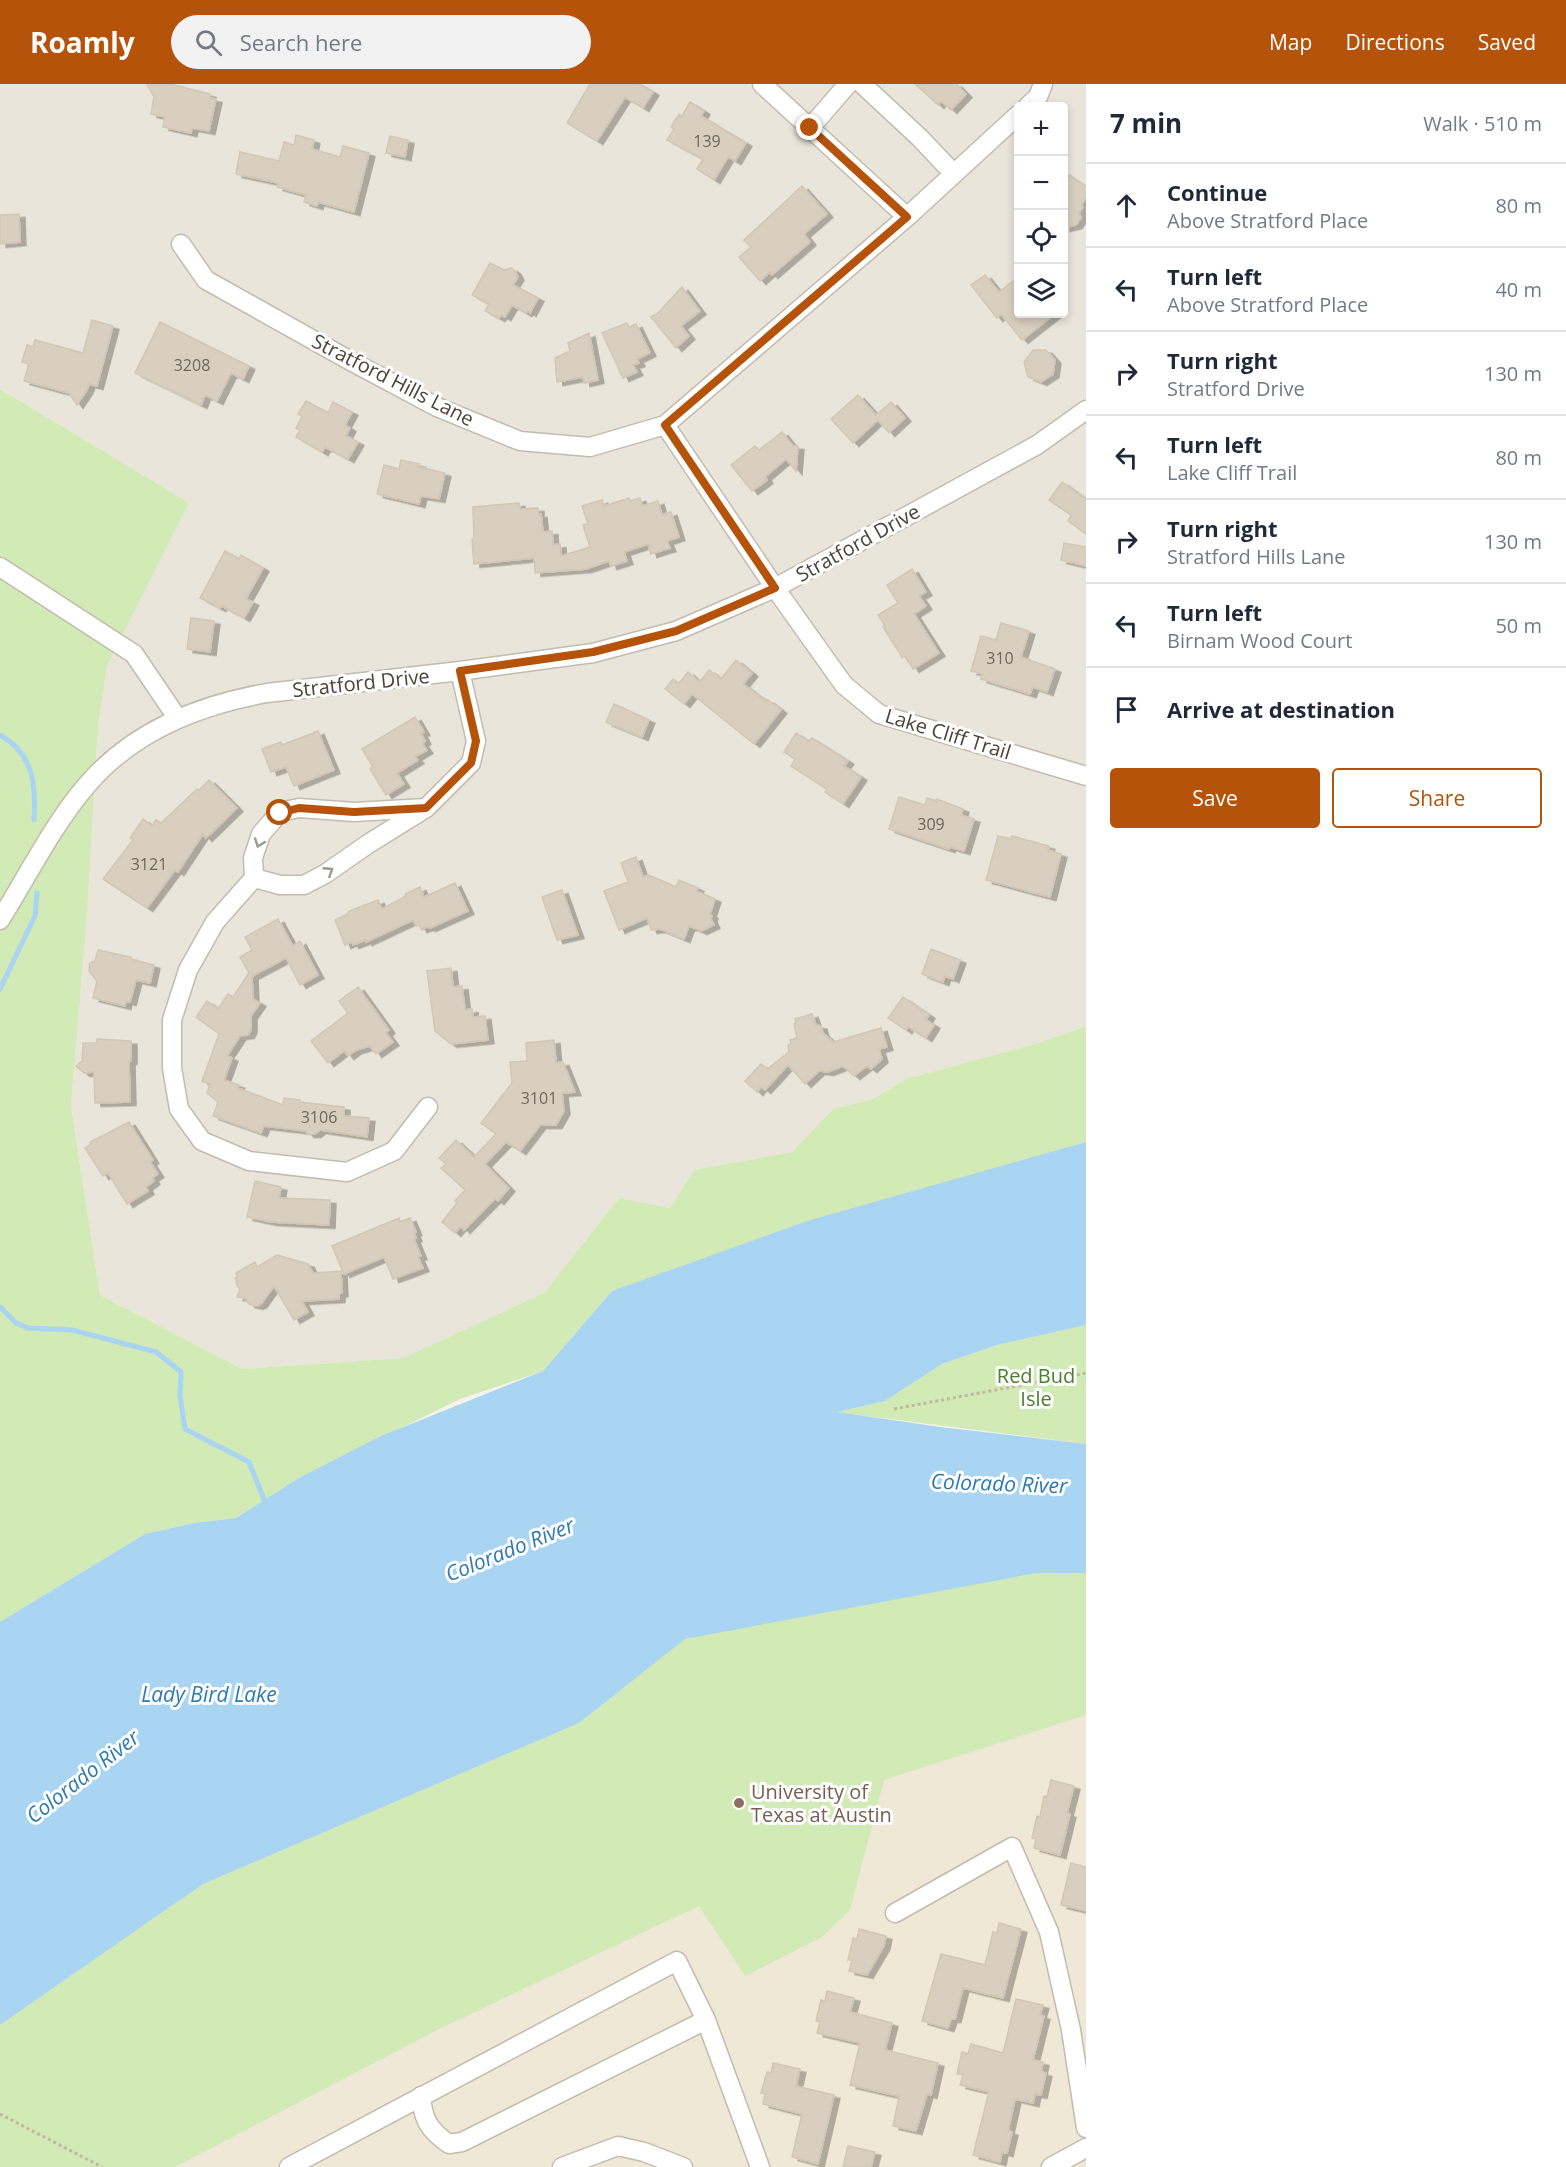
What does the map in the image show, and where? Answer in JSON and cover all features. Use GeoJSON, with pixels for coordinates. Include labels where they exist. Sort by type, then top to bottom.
{"type":"FeatureCollection","features":[{"type":"Feature","properties":{"kind":"street"},"geometry":{"type":"LineString","coordinates":[[762,84],[907,217]]}},
{"type":"Feature","properties":{"kind":"street"},"geometry":{"type":"LineString","coordinates":[[810,128],[848,84]]}},
{"type":"Feature","properties":{"kind":"street"},"geometry":{"type":"LineString","coordinates":[[862,84],[920,138],[954,174]]}},
{"type":"Feature","properties":{"kind":"street"},"geometry":{"type":"LineString","coordinates":[[1032,102],[1038,97],[1044,84]]}},
{"type":"Feature","properties":{"kind":"street","name":"Stratford Hills Lane"},"geometry":{"type":"LineString","coordinates":[[181,244],[206,280],[437,407],[520,441],[590,447],[665,425],[907,217],[1014,119]]}},
{"type":"Feature","properties":{"kind":"street","name":"Stratford Drive"},"geometry":{"type":"LineString","coordinates":[[0,920],[67,811],[87,785],[114,757],[144,736],[178,719],[216,704],[267,693],[460,671],[593,652],[676,631],[775,588],[1037,445],[1086,410]]}},
{"type":"Feature","properties":{"kind":"street","name":"Lake Cliff Trail"},"geometry":{"type":"LineString","coordinates":[[665,425],[775,588],[844,685],[879,714],[1086,776]]}},
{"type":"Feature","properties":{"kind":"street"},"geometry":{"type":"LineString","coordinates":[[0,567],[134,654],[178,719]]}},
{"type":"Feature","properties":{"kind":"street"},"geometry":{"type":"LineString","coordinates":[[254,878],[280,885],[304,885],[325,874],[426,808],[471,763],[476,741],[460,671]]}},
{"type":"Feature","properties":{"kind":"street"},"geometry":{"type":"LineString","coordinates":[[426,808],[354,812],[299,808],[280,813],[261,834],[253,858],[254,878],[215,922],[188,969],[172,1020],[172,1068],[179,1109],[202,1141],[249,1161],[347,1172],[394,1151],[428,1107]]}},
{"type":"Feature","properties":{"kind":"street"},"geometry":{"type":"LineString","coordinates":[[895,1914],[1012,1847],[1049,1932],[1071,2030],[1086,2128]]}},
{"type":"Feature","properties":{"kind":"street"},"geometry":{"type":"LineString","coordinates":[[289,2167],[676,1961],[706,2020],[760,2167]]}},
{"type":"Feature","properties":{"kind":"street"},"geometry":{"type":"LineString","coordinates":[[421,2096],[423,2114],[435,2134],[449,2144],[462,2142],[706,2020]]}},
{"type":"Feature","properties":{"kind":"street"},"geometry":{"type":"LineString","coordinates":[[562,2167],[618,2146],[644,2152],[682,2167]]}},
{"type":"Feature","properties":{"kind":"street"},"geometry":{"type":"LineString","coordinates":[[1051,2167],[1086,2148]]}},
{"type":"Feature","properties":{"kind":"path"},"geometry":{"type":"LineString","coordinates":[[894,1409],[1086,1373]]}},
{"type":"Feature","properties":{"kind":"path"},"geometry":{"type":"LineString","coordinates":[[0,2114],[102,2167]]}},
{"type":"Feature","properties":{"kind":"shaded area"},"geometry":{"type":"Polygon","coordinates":[[[0,84],[1086,84],[1086,1026],[1038,1043],[906,1079],[873,1099],[833,1109],[792,1152],[694,1170],[670,1208],[619,1198],[544,1293],[403,1358],[242,1369],[100,1295],[71,1106],[87,916],[98,726],[107,666],[189,503],[0,389],[0,84]]]}},
{"type":"Feature","properties":{"kind":"shaded area","name":"University of Texas at Austin"},"geometry":{"type":"Polygon","coordinates":[[[1086,1573],[1086,2167],[0,2167],[0,2025],[203,1884],[579,1723],[1086,1573]]]}},
{"type":"Feature","properties":{"kind":"green space"},"geometry":{"type":"Polygon","coordinates":[[[0,389],[189,503],[107,666],[98,726],[87,916],[71,1106],[100,1295],[242,1369],[403,1358],[544,1293],[619,1198],[670,1208],[694,1170],[792,1152],[833,1109],[873,1099],[906,1079],[1038,1043],[1086,1026],[1086,1142],[612,1291],[543,1371],[460,1399],[297,1479],[236,1518],[194,1523],[145,1534],[0,1622],[0,389]]]}},
{"type":"Feature","properties":{"kind":"green space","name":"Red Bud Isle"},"geometry":{"type":"Polygon","coordinates":[[[1086,1325],[1086,1444],[835,1412],[885,1401],[942,1364],[997,1345],[1086,1325]]]}},
{"type":"Feature","properties":{"kind":"green space"},"geometry":{"type":"Polygon","coordinates":[[[1036,1573],[1086,1573],[1086,1715],[884,1780],[850,1910],[822,1937],[745,1976],[699,1906],[439,2029],[175,2167],[0,2167],[0,2025],[203,1884],[579,1723],[685,1638],[1036,1573]]]}},
{"type":"Feature","properties":{"kind":"water","name":"Lady Bird Lake"},"geometry":{"type":"Polygon","coordinates":[[[1086,1142],[1086,1325],[997,1345],[942,1364],[885,1401],[837,1412],[1086,1444],[1086,1573],[1036,1573],[685,1639],[579,1723],[203,1884],[0,2025],[0,1622],[145,1534],[194,1523],[236,1518],[297,1479],[381,1436],[543,1371],[612,1291],[807,1221],[1086,1142]]]}},
{"type":"Feature","properties":{"kind":"building"},"geometry":{"type":"Polygon","coordinates":[[[147,84],[170,84],[210,94],[210,98],[216,99],[209,131],[192,128],[191,133],[163,127],[165,117],[151,114],[154,97],[147,84]]]}},
{"type":"Feature","properties":{"kind":"building"},"geometry":{"type":"Polygon","coordinates":[[[590,84],[640,84],[653,92],[643,108],[625,97],[597,141],[567,123],[590,84]]]}},
{"type":"Feature","properties":{"kind":"building"},"geometry":{"type":"Polygon","coordinates":[[[915,84],[956,84],[966,94],[951,110],[941,101],[938,105],[915,84]]]}},
{"type":"Feature","properties":{"kind":"building"},"geometry":{"type":"Polygon","coordinates":[[[690,102],[704,111],[701,116],[746,143],[735,161],[728,157],[714,180],[697,169],[703,159],[667,140],[674,129],[671,127],[679,114],[682,116],[690,102]]]}},
{"type":"Feature","properties":{"kind":"building"},"geometry":{"type":"Polygon","coordinates":[[[296,135],[314,140],[312,149],[340,157],[343,146],[369,153],[354,212],[318,202],[317,206],[304,202],[306,195],[277,187],[278,183],[236,174],[240,152],[279,161],[284,142],[294,145],[296,135]]]}},
{"type":"Feature","properties":{"kind":"building"},"geometry":{"type":"Polygon","coordinates":[[[390,136],[408,140],[405,157],[386,153],[390,136]]]}},
{"type":"Feature","properties":{"kind":"building"},"geometry":{"type":"Polygon","coordinates":[[[1068,175],[1086,187],[1086,197],[1079,213],[1081,218],[1076,225],[1068,227],[1068,175]]]}},
{"type":"Feature","properties":{"kind":"building"},"geometry":{"type":"Polygon","coordinates":[[[802,186],[827,214],[804,234],[810,242],[772,275],[770,272],[760,281],[739,257],[751,247],[744,240],[802,186]]]}},
{"type":"Feature","properties":{"kind":"building"},"geometry":{"type":"Polygon","coordinates":[[[19,214],[20,242],[0,244],[0,215],[19,214]]]}},
{"type":"Feature","properties":{"kind":"building"},"geometry":{"type":"Polygon","coordinates":[[[490,263],[504,270],[511,268],[518,277],[513,285],[538,298],[530,313],[512,305],[505,317],[501,315],[499,318],[485,311],[489,304],[472,295],[490,263]]]}},
{"type":"Feature","properties":{"kind":"building"},"geometry":{"type":"Polygon","coordinates":[[[985,275],[999,292],[1014,280],[1014,318],[1050,318],[1022,340],[1001,314],[997,318],[971,285],[985,275]]]}},
{"type":"Feature","properties":{"kind":"building"},"geometry":{"type":"Polygon","coordinates":[[[682,287],[700,311],[681,326],[689,336],[676,348],[651,317],[657,314],[682,287]]]}},
{"type":"Feature","properties":{"kind":"building"},"geometry":{"type":"Polygon","coordinates":[[[92,320],[113,326],[97,386],[89,384],[77,405],[69,393],[24,381],[29,364],[22,362],[27,345],[33,347],[35,340],[83,353],[92,320]]]}},
{"type":"Feature","properties":{"kind":"building"},"geometry":{"type":"Polygon","coordinates":[[[160,322],[249,366],[243,379],[231,373],[217,401],[205,395],[201,405],[135,373],[160,322]]]}},
{"type":"Feature","properties":{"kind":"building"},"geometry":{"type":"Polygon","coordinates":[[[627,323],[629,327],[636,324],[650,353],[637,359],[639,363],[633,365],[637,372],[623,378],[602,333],[627,323]]]}},
{"type":"Feature","properties":{"kind":"building"},"geometry":{"type":"Polygon","coordinates":[[[589,333],[598,380],[584,383],[583,377],[557,382],[555,358],[570,351],[568,343],[589,333]]]}},
{"type":"Feature","properties":{"kind":"building"},"geometry":{"type":"Polygon","coordinates":[[[1033,350],[1046,350],[1055,360],[1053,374],[1041,382],[1028,377],[1024,362],[1033,350]]]}},
{"type":"Feature","properties":{"kind":"building"},"geometry":{"type":"Polygon","coordinates":[[[858,395],[876,415],[891,402],[905,418],[889,433],[878,420],[853,443],[831,419],[858,395]]]}},
{"type":"Feature","properties":{"kind":"building"},"geometry":{"type":"Polygon","coordinates":[[[306,401],[328,413],[333,402],[352,412],[345,425],[350,428],[346,436],[358,442],[348,459],[325,447],[322,452],[296,437],[300,430],[296,428],[302,416],[298,414],[306,401]]]}},
{"type":"Feature","properties":{"kind":"building"},"geometry":{"type":"Polygon","coordinates":[[[782,432],[793,446],[798,446],[796,471],[786,459],[765,477],[767,480],[752,491],[731,465],[755,446],[759,450],[782,432]]]}},
{"type":"Feature","properties":{"kind":"building"},"geometry":{"type":"Polygon","coordinates":[[[401,460],[445,473],[439,499],[421,496],[419,504],[377,494],[384,465],[399,469],[401,460]]]}},
{"type":"Feature","properties":{"kind":"building"},"geometry":{"type":"Polygon","coordinates":[[[1062,482],[1084,498],[1086,496],[1086,534],[1068,521],[1071,515],[1049,500],[1062,482]]]}},
{"type":"Feature","properties":{"kind":"building"},"geometry":{"type":"Polygon","coordinates":[[[629,498],[630,501],[640,498],[642,506],[658,501],[662,515],[671,512],[679,537],[667,541],[670,548],[651,554],[648,544],[624,552],[627,561],[611,566],[609,561],[586,569],[535,573],[534,558],[474,564],[473,507],[519,503],[520,509],[538,508],[543,532],[552,531],[553,545],[560,544],[561,556],[590,547],[583,525],[588,524],[582,506],[602,500],[604,506],[629,498]]]}},
{"type":"Feature","properties":{"kind":"building"},"geometry":{"type":"Polygon","coordinates":[[[1064,543],[1086,547],[1086,566],[1061,560],[1064,543]]]}},
{"type":"Feature","properties":{"kind":"building"},"geometry":{"type":"Polygon","coordinates":[[[225,551],[239,559],[241,555],[263,568],[246,599],[253,602],[244,618],[222,606],[220,608],[200,598],[225,551]]]}},
{"type":"Feature","properties":{"kind":"building"},"geometry":{"type":"Polygon","coordinates":[[[912,569],[926,592],[919,596],[926,606],[914,614],[939,653],[913,669],[905,656],[902,658],[878,615],[898,603],[887,585],[912,569]]]}},
{"type":"Feature","properties":{"kind":"building"},"geometry":{"type":"Polygon","coordinates":[[[191,618],[214,621],[210,652],[187,649],[191,618]]]}},
{"type":"Feature","properties":{"kind":"building"},"geometry":{"type":"Polygon","coordinates":[[[1001,623],[1029,631],[1021,657],[1055,669],[1047,692],[1033,687],[1030,694],[981,679],[983,674],[971,671],[981,636],[996,640],[1001,623]]]}},
{"type":"Feature","properties":{"kind":"building"},"geometry":{"type":"Polygon","coordinates":[[[736,660],[752,673],[743,684],[781,710],[754,744],[692,694],[684,704],[665,689],[673,679],[679,683],[688,672],[700,682],[709,670],[721,679],[736,660]]]}},
{"type":"Feature","properties":{"kind":"building"},"geometry":{"type":"Polygon","coordinates":[[[614,704],[649,720],[642,737],[606,722],[614,704]]]}},
{"type":"Feature","properties":{"kind":"building"},"geometry":{"type":"Polygon","coordinates":[[[415,717],[424,732],[421,733],[425,741],[422,743],[427,750],[415,757],[418,760],[397,773],[404,784],[386,795],[370,769],[373,767],[362,749],[415,717]]]}},
{"type":"Feature","properties":{"kind":"building"},"geometry":{"type":"Polygon","coordinates":[[[318,731],[334,770],[294,786],[286,767],[271,772],[262,749],[281,742],[282,745],[318,731]]]}},
{"type":"Feature","properties":{"kind":"building"},"geometry":{"type":"Polygon","coordinates":[[[796,733],[809,741],[812,738],[848,761],[844,766],[861,777],[843,804],[825,792],[827,789],[791,766],[795,759],[784,752],[796,733]]]}},
{"type":"Feature","properties":{"kind":"building"},"geometry":{"type":"Polygon","coordinates":[[[209,780],[237,808],[206,838],[203,834],[178,872],[175,870],[147,908],[103,879],[133,840],[130,838],[143,819],[152,826],[156,820],[161,823],[209,780]]]}},
{"type":"Feature","properties":{"kind":"building"},"geometry":{"type":"Polygon","coordinates":[[[899,797],[925,805],[927,798],[937,801],[937,799],[963,809],[961,815],[974,819],[964,851],[950,847],[949,849],[889,829],[899,797]]]}},
{"type":"Feature","properties":{"kind":"building"},"geometry":{"type":"Polygon","coordinates":[[[998,836],[1011,839],[1012,836],[1049,846],[1048,850],[1061,854],[1050,897],[986,880],[998,836]]]}},
{"type":"Feature","properties":{"kind":"building"},"geometry":{"type":"Polygon","coordinates":[[[636,857],[643,877],[649,875],[676,887],[679,880],[715,899],[710,914],[714,925],[701,931],[689,926],[684,939],[660,929],[651,930],[647,918],[619,930],[604,891],[628,882],[621,863],[636,857]]]}},
{"type":"Feature","properties":{"kind":"building"},"geometry":{"type":"Polygon","coordinates":[[[455,883],[468,911],[430,928],[421,929],[413,920],[366,942],[366,940],[353,945],[352,942],[345,945],[335,920],[349,911],[378,900],[382,909],[420,887],[424,897],[455,883]]]}},
{"type":"Feature","properties":{"kind":"building"},"geometry":{"type":"Polygon","coordinates":[[[562,890],[578,935],[557,940],[542,897],[562,890]]]}},
{"type":"Feature","properties":{"kind":"building"},"geometry":{"type":"Polygon","coordinates":[[[278,919],[293,946],[300,941],[318,975],[300,985],[286,958],[252,976],[253,999],[260,1003],[251,1016],[251,1030],[248,1035],[240,1036],[227,1056],[232,1058],[224,1080],[239,1085],[238,1088],[283,1105],[284,1098],[344,1107],[344,1116],[369,1118],[367,1137],[320,1130],[315,1134],[308,1134],[306,1131],[264,1126],[261,1133],[213,1116],[218,1102],[207,1093],[210,1084],[202,1081],[219,1034],[196,1017],[207,1001],[218,1009],[228,994],[233,997],[249,973],[240,957],[252,950],[245,937],[278,919]]]}},
{"type":"Feature","properties":{"kind":"building"},"geometry":{"type":"Polygon","coordinates":[[[931,949],[960,960],[953,979],[945,976],[943,982],[922,974],[931,949]]]}},
{"type":"Feature","properties":{"kind":"building"},"geometry":{"type":"Polygon","coordinates":[[[98,950],[154,965],[150,983],[136,980],[130,1002],[126,1001],[125,1006],[93,998],[97,981],[89,971],[90,963],[95,961],[98,950]]]}},
{"type":"Feature","properties":{"kind":"building"},"geometry":{"type":"Polygon","coordinates":[[[451,968],[453,987],[462,986],[465,1010],[472,1009],[473,1017],[485,1016],[488,1040],[451,1044],[435,1031],[427,971],[451,968]]]}},
{"type":"Feature","properties":{"kind":"building"},"geometry":{"type":"Polygon","coordinates":[[[358,987],[389,1030],[386,1033],[393,1042],[376,1054],[370,1046],[356,1050],[348,1056],[344,1051],[328,1063],[311,1041],[348,1013],[339,1001],[358,987]]]}},
{"type":"Feature","properties":{"kind":"building"},"geometry":{"type":"Polygon","coordinates":[[[903,997],[929,1015],[926,1020],[934,1025],[926,1038],[908,1027],[906,1030],[888,1018],[903,997]]]}},
{"type":"Feature","properties":{"kind":"building"},"geometry":{"type":"Polygon","coordinates":[[[812,1014],[816,1025],[821,1026],[823,1033],[833,1042],[881,1028],[887,1047],[879,1049],[882,1059],[871,1069],[867,1066],[854,1076],[843,1066],[828,1072],[819,1071],[805,1084],[788,1065],[765,1090],[761,1087],[757,1092],[745,1081],[761,1064],[767,1069],[789,1052],[790,1040],[797,1038],[795,1019],[812,1014]]]}},
{"type":"Feature","properties":{"kind":"building"},"geometry":{"type":"Polygon","coordinates":[[[97,1039],[131,1041],[130,1102],[95,1103],[94,1072],[84,1073],[76,1066],[82,1061],[83,1043],[97,1043],[97,1039]]]}},
{"type":"Feature","properties":{"kind":"building"},"geometry":{"type":"Polygon","coordinates":[[[554,1040],[556,1063],[563,1062],[575,1092],[562,1093],[564,1111],[556,1125],[540,1125],[520,1151],[506,1142],[485,1164],[509,1188],[498,1201],[495,1199],[464,1230],[461,1226],[455,1233],[442,1222],[465,1190],[441,1168],[446,1164],[439,1158],[456,1140],[474,1157],[496,1134],[481,1123],[512,1083],[510,1062],[527,1061],[526,1043],[554,1040]]]}},
{"type":"Feature","properties":{"kind":"building"},"geometry":{"type":"Polygon","coordinates":[[[129,1122],[153,1160],[150,1162],[158,1174],[152,1178],[154,1181],[146,1187],[148,1191],[127,1204],[108,1173],[103,1176],[85,1148],[91,1144],[90,1142],[129,1122]]]}},
{"type":"Feature","properties":{"kind":"building"},"geometry":{"type":"Polygon","coordinates":[[[255,1181],[281,1187],[279,1198],[330,1200],[329,1225],[271,1222],[247,1217],[255,1181]]]}},
{"type":"Feature","properties":{"kind":"building"},"geometry":{"type":"Polygon","coordinates":[[[399,1218],[400,1222],[410,1218],[416,1232],[414,1239],[423,1268],[393,1279],[384,1257],[344,1274],[332,1246],[399,1218]]]}},
{"type":"Feature","properties":{"kind":"building"},"geometry":{"type":"Polygon","coordinates":[[[277,1255],[308,1264],[313,1273],[341,1271],[342,1293],[339,1294],[339,1299],[302,1301],[308,1312],[294,1320],[274,1286],[257,1306],[249,1304],[245,1298],[237,1297],[240,1290],[236,1283],[235,1278],[238,1276],[236,1273],[255,1262],[257,1267],[277,1255]]]}},
{"type":"Feature","properties":{"kind":"building"},"geometry":{"type":"Polygon","coordinates":[[[1051,1780],[1074,1786],[1060,1855],[1034,1848],[1036,1839],[1032,1838],[1037,1816],[1040,1817],[1044,1796],[1047,1797],[1051,1780]]]}},
{"type":"Feature","properties":{"kind":"building"},"geometry":{"type":"Polygon","coordinates":[[[1071,1863],[1086,1867],[1086,1911],[1061,1905],[1071,1863]]]}},
{"type":"Feature","properties":{"kind":"building"},"geometry":{"type":"Polygon","coordinates":[[[999,1923],[1021,1929],[1003,1998],[963,1988],[955,2019],[951,2019],[948,2028],[922,2021],[941,1954],[985,1965],[993,1932],[997,1933],[999,1923]]]}},
{"type":"Feature","properties":{"kind":"building"},"geometry":{"type":"Polygon","coordinates":[[[859,1929],[886,1936],[884,1946],[867,1975],[849,1971],[852,1960],[848,1960],[853,1938],[857,1939],[859,1929]]]}},
{"type":"Feature","properties":{"kind":"building"},"geometry":{"type":"Polygon","coordinates":[[[827,1991],[854,1998],[850,2012],[892,2023],[885,2050],[938,2063],[931,2095],[927,2094],[916,2131],[893,2126],[898,2096],[850,2085],[860,2043],[817,2033],[820,2022],[816,2021],[821,2000],[825,2001],[827,1991]]]}},
{"type":"Feature","properties":{"kind":"building"},"geometry":{"type":"Polygon","coordinates":[[[1016,1999],[1043,2005],[1040,2015],[1044,2016],[1033,2060],[1043,2062],[1041,2072],[1046,2073],[1041,2095],[1035,2094],[1033,2103],[1015,2099],[1008,2131],[1012,2132],[1007,2153],[1002,2152],[1000,2162],[973,2155],[989,2092],[960,2085],[963,2075],[957,2074],[962,2052],[968,2054],[971,2044],[1003,2053],[1016,1999]]]}},
{"type":"Feature","properties":{"kind":"building"},"geometry":{"type":"Polygon","coordinates":[[[773,2063],[800,2069],[796,2086],[834,2095],[818,2164],[792,2157],[802,2114],[763,2104],[765,2094],[761,2093],[767,2072],[771,2073],[773,2063]]]}},
{"type":"Feature","properties":{"kind":"building"},"geometry":{"type":"Polygon","coordinates":[[[848,2146],[875,2152],[871,2167],[843,2167],[848,2146]]]}},
{"type":"Feature","properties":{"kind":"waterway"},"geometry":{"type":"LineString","coordinates":[[0,735],[20,751],[26,761],[33,783],[34,820]]}},
{"type":"Feature","properties":{"kind":"waterway"},"geometry":{"type":"LineString","coordinates":[[0,989],[35,916],[37,893]]}},
{"type":"Feature","properties":{"kind":"waterway"},"geometry":{"type":"LineString","coordinates":[[0,1307],[16,1323],[28,1328],[72,1330],[156,1352],[181,1372],[180,1396],[185,1429],[249,1462],[267,1507]]}},
{"type":"Feature","properties":{"kind":"place","name":"University of Texas at Austin"},"geometry":{"type":"Point","coordinates":[739,1803]}},
{"type":"Feature","properties":{"kind":"route"},"geometry":{"type":"LineString","coordinates":[[280,813],[299,808],[354,812],[426,808],[471,763],[476,741],[460,671],[593,652],[676,631],[775,588],[665,425],[907,217],[810,128]]}},
{"type":"Feature","properties":{"kind":"water label","name":"Colorado River"},"geometry":{"type":"Point","coordinates":[999,1484]}},
{"type":"Feature","properties":{"kind":"water label","name":"Colorado River"},"geometry":{"type":"Point","coordinates":[510,1550]}},
{"type":"Feature","properties":{"kind":"water label","name":"Colorado River"},"geometry":{"type":"Point","coordinates":[83,1777]}}]}
